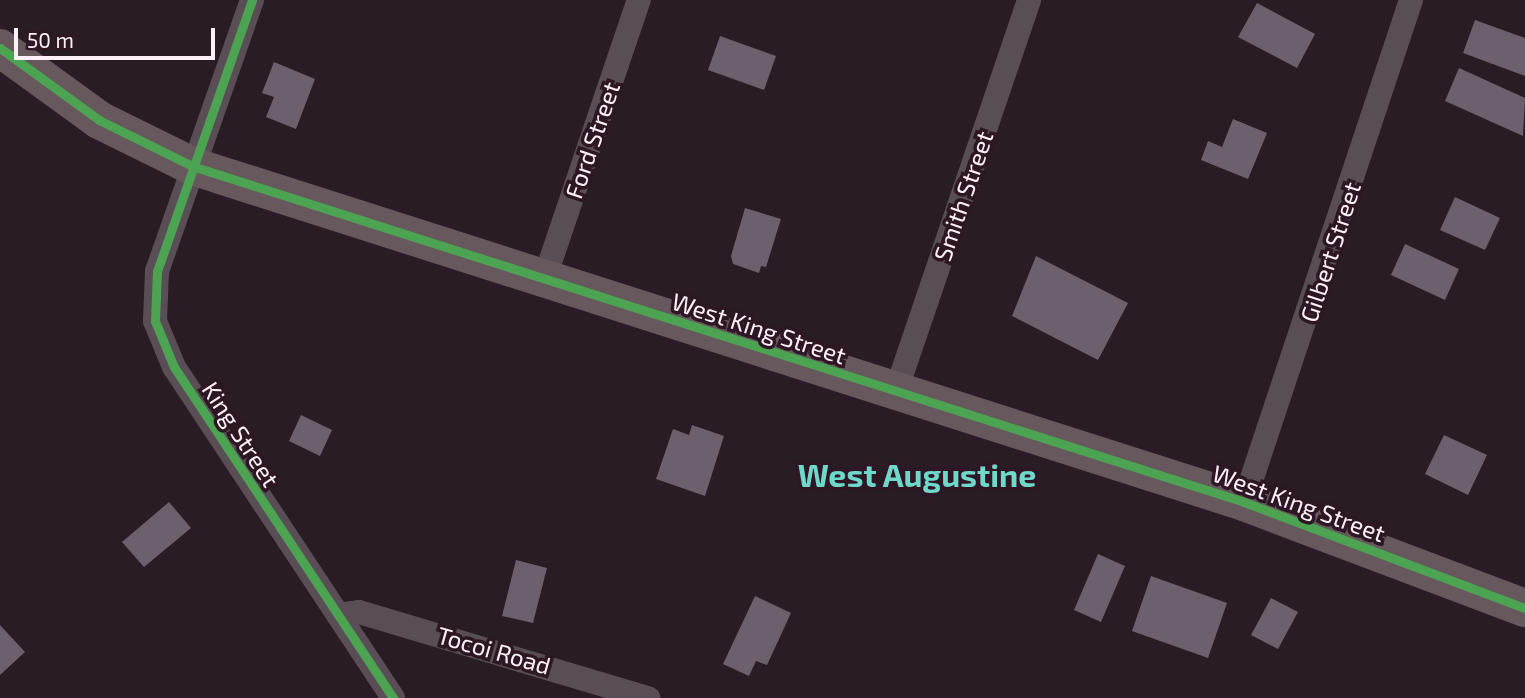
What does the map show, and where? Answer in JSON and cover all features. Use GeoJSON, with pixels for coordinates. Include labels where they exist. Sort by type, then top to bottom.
{"type":"FeatureCollection","features":[{"type":"Feature","properties":{"kind":"main road","name":"West King Street"},"geometry":{"type":"LineString","coordinates":[[0,48],[99,120],[192,166],[1244,502],[1525,608]]}},
{"type":"Feature","properties":{"kind":"street","name":"King Street"},"geometry":{"type":"LineString","coordinates":[[252,0],[192,166],[155,283],[155,321],[162,345],[393,698]]}},
{"type":"Feature","properties":{"kind":"street","name":"Ford Street"},"geometry":{"type":"LineString","coordinates":[[544,280],[639,0]]}},
{"type":"Feature","properties":{"kind":"street","name":"Smith Street"},"geometry":{"type":"LineString","coordinates":[[896,391],[1029,0]]}},
{"type":"Feature","properties":{"kind":"street","name":"Gilbert Street"},"geometry":{"type":"LineString","coordinates":[[1244,502],[1411,0]]}},
{"type":"Feature","properties":{"kind":"street","name":"Tocoi Road"},"geometry":{"type":"LineString","coordinates":[[338,615],[359,612],[648,698]]}},
{"type":"Feature","properties":{"kind":"building"},"geometry":{"type":"Polygon","coordinates":[[[1257,3],[1315,34],[1297,68],[1238,37],[1257,3]]]}},
{"type":"Feature","properties":{"kind":"building"},"geometry":{"type":"Polygon","coordinates":[[[1475,20],[1525,38],[1525,76],[1463,53],[1475,20]]]}},
{"type":"Feature","properties":{"kind":"building"},"geometry":{"type":"Polygon","coordinates":[[[720,36],[776,56],[764,90],[708,70],[720,36]]]}},
{"type":"Feature","properties":{"kind":"building"},"geometry":{"type":"Polygon","coordinates":[[[274,62],[315,79],[296,129],[266,117],[274,97],[262,93],[274,62]]]}},
{"type":"Feature","properties":{"kind":"building"},"geometry":{"type":"Polygon","coordinates":[[[1459,68],[1525,98],[1523,136],[1445,101],[1459,68]]]}},
{"type":"Feature","properties":{"kind":"building"},"geometry":{"type":"Polygon","coordinates":[[[1233,119],[1267,133],[1248,179],[1201,160],[1208,141],[1222,147],[1233,119]]]}},
{"type":"Feature","properties":{"kind":"building"},"geometry":{"type":"Polygon","coordinates":[[[1455,197],[1500,218],[1485,250],[1440,230],[1455,197]]]}},
{"type":"Feature","properties":{"kind":"building"},"geometry":{"type":"Polygon","coordinates":[[[745,208],[781,219],[766,267],[761,266],[759,273],[733,264],[731,256],[745,208]]]}},
{"type":"Feature","properties":{"kind":"building"},"geometry":{"type":"Polygon","coordinates":[[[1405,244],[1459,269],[1445,300],[1391,275],[1405,244]]]}},
{"type":"Feature","properties":{"kind":"building"},"geometry":{"type":"Polygon","coordinates":[[[1036,256],[1128,303],[1098,360],[1012,316],[1036,256]]]}},
{"type":"Feature","properties":{"kind":"building"},"geometry":{"type":"Polygon","coordinates":[[[301,415],[332,430],[320,456],[289,441],[301,415]]]}},
{"type":"Feature","properties":{"kind":"building"},"geometry":{"type":"Polygon","coordinates":[[[692,425],[724,436],[705,496],[656,479],[673,429],[689,435],[692,425]]]}},
{"type":"Feature","properties":{"kind":"building"},"geometry":{"type":"Polygon","coordinates":[[[1444,435],[1487,455],[1468,495],[1425,474],[1444,435]]]}},
{"type":"Feature","properties":{"kind":"building"},"geometry":{"type":"Polygon","coordinates":[[[169,502],[191,528],[144,567],[122,542],[169,502]]]}},
{"type":"Feature","properties":{"kind":"building"},"geometry":{"type":"Polygon","coordinates":[[[1098,554],[1125,566],[1101,622],[1074,610],[1098,554]]]}},
{"type":"Feature","properties":{"kind":"building"},"geometry":{"type":"Polygon","coordinates":[[[516,560],[547,568],[533,623],[502,616],[516,560]]]}},
{"type":"Feature","properties":{"kind":"building"},"geometry":{"type":"Polygon","coordinates":[[[1151,576],[1227,603],[1208,658],[1132,631],[1151,576]]]}},
{"type":"Feature","properties":{"kind":"building"},"geometry":{"type":"Polygon","coordinates":[[[755,596],[791,613],[767,665],[756,661],[749,676],[723,664],[755,596]]]}},
{"type":"Feature","properties":{"kind":"building"},"geometry":{"type":"Polygon","coordinates":[[[1271,598],[1298,612],[1278,649],[1251,635],[1271,598]]]}},
{"type":"Feature","properties":{"kind":"building"},"geometry":{"type":"Polygon","coordinates":[[[0,625],[25,652],[0,675],[0,625]]]}},
{"type":"Feature","properties":{"kind":"cycle path"},"geometry":{"type":"LineString","coordinates":[[252,0],[157,271],[155,321],[174,367],[393,698]]}},
{"type":"Feature","properties":{"kind":"cycle path"},"geometry":{"type":"LineString","coordinates":[[0,48],[99,120],[192,166],[1244,502],[1525,608]]}},
{"type":"Feature","properties":{"kind":"district","name":"West Augustine"},"geometry":{"type":"Point","coordinates":[917,474]}}]}
